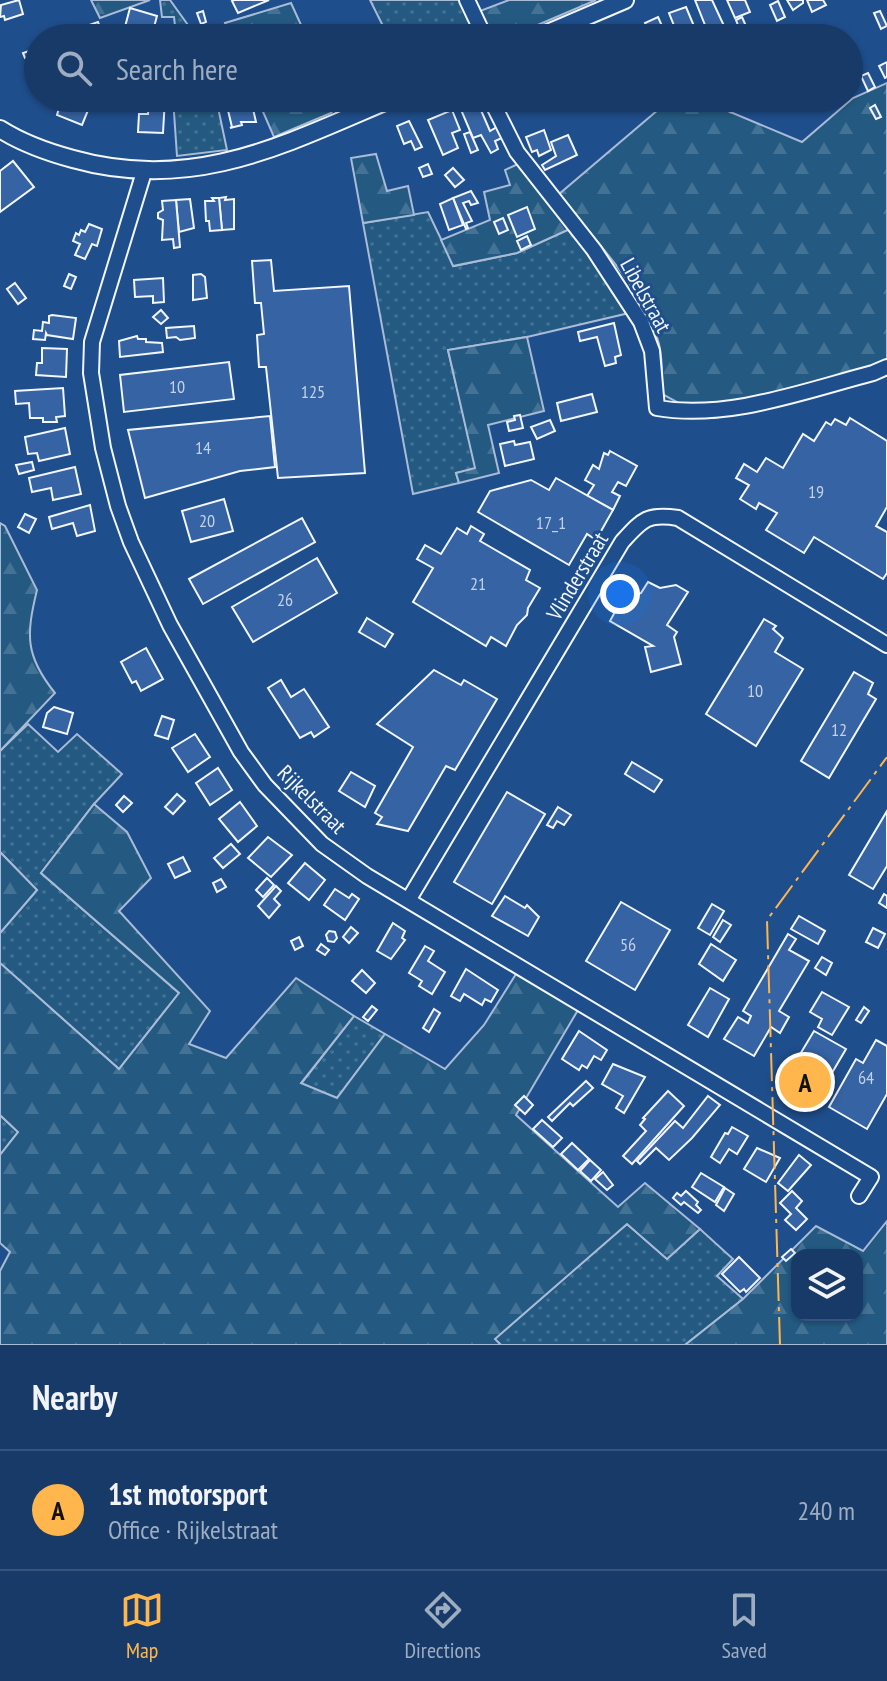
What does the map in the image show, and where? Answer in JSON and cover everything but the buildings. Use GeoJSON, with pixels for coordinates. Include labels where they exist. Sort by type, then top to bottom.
{"type":"FeatureCollection","features":[{"type":"Feature","properties":{"kind":"street"},"geometry":{"type":"LineString","coordinates":[[467,0],[478,24]]}},
{"type":"Feature","properties":{"kind":"street"},"geometry":{"type":"LineString","coordinates":[[569,24],[625,0]]}},
{"type":"Feature","properties":{"kind":"street"},"geometry":{"type":"LineString","coordinates":[[0,129],[44,151],[107,169],[144,172],[236,161],[361,112]]}},
{"type":"Feature","properties":{"kind":"street","name":"Libelstraat"},"geometry":{"type":"LineString","coordinates":[[497,112],[517,152],[594,250],[641,322],[652,351],[657,408],[683,413],[750,405],[887,367]]}},
{"type":"Feature","properties":{"kind":"street","name":"Rijkelstraat"},"geometry":{"type":"LineString","coordinates":[[144,172],[92,342],[91,373],[103,448],[128,534],[170,625],[241,752],[265,785],[322,844],[367,876],[871,1177],[859,1196]]}},
{"type":"Feature","properties":{"kind":"street","name":"Vlinderstraat"},"geometry":{"type":"LineString","coordinates":[[409,899],[622,542],[642,519],[661,515],[678,518],[887,645]]}},
{"type":"Feature","properties":{"kind":"green space"},"geometry":{"type":"Polygon","coordinates":[[[91,0],[150,0],[100,18],[91,0]]]}},
{"type":"Feature","properties":{"kind":"green space"},"geometry":{"type":"Polygon","coordinates":[[[160,0],[170,0],[187,24],[175,24],[174,17],[162,17],[160,0]]]}},
{"type":"Feature","properties":{"kind":"green space"},"geometry":{"type":"Polygon","coordinates":[[[370,0],[460,0],[471,24],[382,24],[370,0]]]}},
{"type":"Feature","properties":{"kind":"green space"},"geometry":{"type":"Polygon","coordinates":[[[509,0],[596,0],[540,24],[487,24],[480,11],[509,0]]]}},
{"type":"Feature","properties":{"kind":"green space"},"geometry":{"type":"Polygon","coordinates":[[[291,3],[301,24],[225,24],[291,3]]]}},
{"type":"Feature","properties":{"kind":"green space"},"geometry":{"type":"Polygon","coordinates":[[[887,83],[887,374],[815,397],[714,418],[710,403],[684,406],[662,394],[659,344],[642,304],[616,265],[558,195],[656,112],[730,112],[802,142],[837,112],[863,112],[863,94],[887,83]]]}},
{"type":"Feature","properties":{"kind":"green space"},"geometry":{"type":"Polygon","coordinates":[[[174,112],[219,112],[227,150],[177,156],[174,112]]]}},
{"type":"Feature","properties":{"kind":"green space"},"geometry":{"type":"Polygon","coordinates":[[[263,112],[332,112],[331,113],[274,137],[263,112]]]}},
{"type":"Feature","properties":{"kind":"green space"},"geometry":{"type":"Polygon","coordinates":[[[376,154],[387,191],[408,186],[414,215],[363,223],[351,158],[376,154]]]}},
{"type":"Feature","properties":{"kind":"green space"},"geometry":{"type":"Polygon","coordinates":[[[518,164],[572,228],[517,253],[453,266],[441,240],[490,220],[484,192],[510,185],[505,170],[518,164]]]}},
{"type":"Feature","properties":{"kind":"green space"},"geometry":{"type":"Polygon","coordinates":[[[428,212],[454,266],[517,253],[572,228],[629,313],[527,337],[448,350],[476,469],[456,473],[459,483],[413,494],[363,223],[428,212]]]}},
{"type":"Feature","properties":{"kind":"green space"},"geometry":{"type":"Polygon","coordinates":[[[527,337],[544,411],[488,425],[499,473],[459,483],[456,473],[475,468],[448,350],[527,337]]]}},
{"type":"Feature","properties":{"kind":"green space"},"geometry":{"type":"Polygon","coordinates":[[[0,523],[5,526],[37,590],[30,633],[33,656],[55,693],[0,751],[0,523]]]}},
{"type":"Feature","properties":{"kind":"green space"},"geometry":{"type":"Polygon","coordinates":[[[28,724],[58,752],[77,734],[122,774],[94,804],[41,873],[179,993],[119,1069],[0,963],[0,933],[37,890],[0,852],[0,751],[28,724]]]}},
{"type":"Feature","properties":{"kind":"green space"},"geometry":{"type":"Polygon","coordinates":[[[94,804],[127,832],[151,878],[119,911],[210,1011],[189,1044],[226,1058],[296,978],[354,1016],[301,1083],[337,1098],[385,1034],[445,1069],[484,1025],[516,974],[578,1010],[516,1115],[618,1207],[645,1183],[700,1229],[667,1259],[627,1224],[495,1339],[501,1345],[0,1345],[0,1271],[10,1252],[0,1243],[0,1155],[18,1132],[0,1115],[0,963],[119,1069],[179,993],[41,873],[94,804]]]}},
{"type":"Feature","properties":{"kind":"green space"},"geometry":{"type":"Polygon","coordinates":[[[0,852],[37,890],[0,933],[0,852]]]}},
{"type":"Feature","properties":{"kind":"green space"},"geometry":{"type":"Polygon","coordinates":[[[354,1016],[385,1034],[337,1098],[301,1084],[354,1016]]]}},
{"type":"Feature","properties":{"kind":"green space"},"geometry":{"type":"Polygon","coordinates":[[[0,1115],[18,1132],[0,1155],[0,1115]]]}},
{"type":"Feature","properties":{"kind":"green space"},"geometry":{"type":"Polygon","coordinates":[[[887,1221],[887,1345],[685,1345],[743,1299],[791,1251],[791,1321],[863,1321],[863,1251],[887,1221]]]}},
{"type":"Feature","properties":{"kind":"green space"},"geometry":{"type":"Polygon","coordinates":[[[627,1224],[667,1259],[700,1229],[733,1259],[717,1276],[743,1299],[685,1345],[501,1345],[494,1339],[627,1224]]]}},
{"type":"Feature","properties":{"kind":"green space"},"geometry":{"type":"Polygon","coordinates":[[[816,1226],[859,1249],[793,1249],[816,1226]]]}},
{"type":"Feature","properties":{"kind":"power"},"geometry":{"type":"LineString","coordinates":[[780,1345],[767,920],[887,757]]}},
{"type":"Feature","properties":{"kind":"place","name":"1st motorsport"},"geometry":{"type":"Point","coordinates":[805,1082]}}]}
